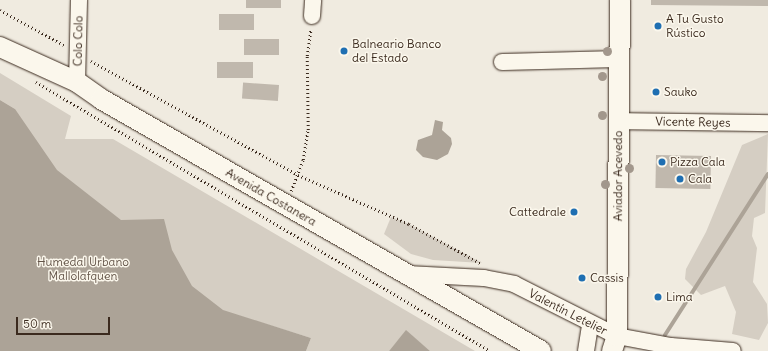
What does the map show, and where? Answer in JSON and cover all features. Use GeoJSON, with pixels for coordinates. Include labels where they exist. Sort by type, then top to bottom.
{"type":"FeatureCollection","features":[{"type":"Feature","properties":{"kind":"main road","name":"Aviador Acevedo"},"geometry":{"type":"LineString","coordinates":[[614,343],[620,0]]}},
{"type":"Feature","properties":{"kind":"main road","name":"Avenida Costanera"},"geometry":{"type":"LineString","coordinates":[[0,47],[78,82],[404,274],[541,351]]}},
{"type":"Feature","properties":{"kind":"street","name":"Colo Colo"},"geometry":{"type":"LineString","coordinates":[[78,82],[79,0]]}},
{"type":"Feature","properties":{"kind":"street"},"geometry":{"type":"LineString","coordinates":[[312,16],[313,0]]}},
{"type":"Feature","properties":{"kind":"street"},"geometry":{"type":"LineString","coordinates":[[502,62],[619,59]]}},
{"type":"Feature","properties":{"kind":"street","name":"Vicente Reyes"},"geometry":{"type":"LineString","coordinates":[[618,121],[768,123]]}},
{"type":"Feature","properties":{"kind":"street","name":"Valentín Letelier"},"geometry":{"type":"LineString","coordinates":[[404,274],[484,278],[514,284],[590,325],[614,343],[733,351]]}},
{"type":"Feature","properties":{"kind":"street"},"geometry":{"type":"LineString","coordinates":[[586,351],[590,325]]}},
{"type":"Feature","properties":{"kind":"path"},"geometry":{"type":"LineString","coordinates":[[0,10],[298,175],[409,224],[488,267]]}},
{"type":"Feature","properties":{"kind":"path"},"geometry":{"type":"LineString","coordinates":[[284,204],[298,175],[308,130],[307,56],[312,16]]}},
{"type":"Feature","properties":{"kind":"path"},"geometry":{"type":"LineString","coordinates":[[30,79],[490,351]]}},
{"type":"Feature","properties":{"kind":"green space"},"geometry":{"type":"Polygon","coordinates":[[[0,73],[71,116],[65,139],[113,139],[475,351],[430,351],[406,331],[389,351],[306,351],[311,338],[237,315],[0,351],[0,113],[15,109],[0,100],[0,73]]]}},
{"type":"Feature","properties":{"kind":"green space"},"geometry":{"type":"Polygon","coordinates":[[[768,134],[765,213],[754,218],[752,236],[757,248],[753,282],[767,304],[768,323],[759,340],[732,334],[736,312],[725,286],[701,295],[685,279],[686,269],[706,232],[742,145],[768,134]]]}},
{"type":"Feature","properties":{"kind":"green space"},"geometry":{"type":"Polygon","coordinates":[[[391,217],[409,224],[482,263],[433,260],[411,254],[384,234],[391,217]]]}},
{"type":"Feature","properties":{"kind":"shaded area","name":"Humedal Urbano Mallolafquen"},"geometry":{"type":"Polygon","coordinates":[[[0,100],[15,109],[57,170],[121,220],[164,219],[172,250],[192,286],[223,310],[311,338],[306,351],[0,351],[0,100]]]}},
{"type":"Feature","properties":{"kind":"shaded area"},"geometry":{"type":"Polygon","coordinates":[[[435,120],[443,122],[442,130],[451,138],[452,144],[448,154],[437,160],[423,157],[416,150],[418,140],[432,135],[435,120]]]}},
{"type":"Feature","properties":{"kind":"shaded area"},"geometry":{"type":"Polygon","coordinates":[[[406,330],[430,351],[389,351],[406,330]]]}},
{"type":"Feature","properties":{"kind":"building"},"geometry":{"type":"Polygon","coordinates":[[[246,0],[281,0],[281,8],[246,8],[246,0]]]}},
{"type":"Feature","properties":{"kind":"building"},"geometry":{"type":"Polygon","coordinates":[[[651,0],[768,0],[768,6],[651,5],[651,0]]]}},
{"type":"Feature","properties":{"kind":"building"},"geometry":{"type":"Polygon","coordinates":[[[219,14],[254,14],[254,30],[219,30],[219,14]]]}},
{"type":"Feature","properties":{"kind":"building"},"geometry":{"type":"Polygon","coordinates":[[[244,39],[279,39],[279,55],[244,55],[244,39]]]}},
{"type":"Feature","properties":{"kind":"building"},"geometry":{"type":"Polygon","coordinates":[[[217,62],[253,62],[253,78],[217,78],[217,62]]]}},
{"type":"Feature","properties":{"kind":"building"},"geometry":{"type":"Polygon","coordinates":[[[243,82],[279,85],[278,101],[242,98],[243,82]]]}},
{"type":"Feature","properties":{"kind":"building"},"geometry":{"type":"Polygon","coordinates":[[[656,155],[711,156],[710,189],[655,188],[656,155]]]}},
{"type":"Feature","properties":{"kind":"waterway"},"geometry":{"type":"LineString","coordinates":[[665,335],[768,174]]}},
{"type":"Feature","properties":{"kind":"place","name":"A Tu Gusto Rústico"},"geometry":{"type":"Point","coordinates":[658,26]}},
{"type":"Feature","properties":{"kind":"place","name":"Balneario Banco del Estado"},"geometry":{"type":"Point","coordinates":[344,51]}},
{"type":"Feature","properties":{"kind":"place","name":"Sauko"},"geometry":{"type":"Point","coordinates":[656,92]}},
{"type":"Feature","properties":{"kind":"place","name":"Pizza Cala"},"geometry":{"type":"Point","coordinates":[662,162]}},
{"type":"Feature","properties":{"kind":"place","name":"Cala"},"geometry":{"type":"Point","coordinates":[680,179]}},
{"type":"Feature","properties":{"kind":"place","name":"Cattedrale"},"geometry":{"type":"Point","coordinates":[574,212]}},
{"type":"Feature","properties":{"kind":"place","name":"Cassis"},"geometry":{"type":"Point","coordinates":[582,278]}},
{"type":"Feature","properties":{"kind":"place","name":"Lima"},"geometry":{"type":"Point","coordinates":[658,297]}}]}
